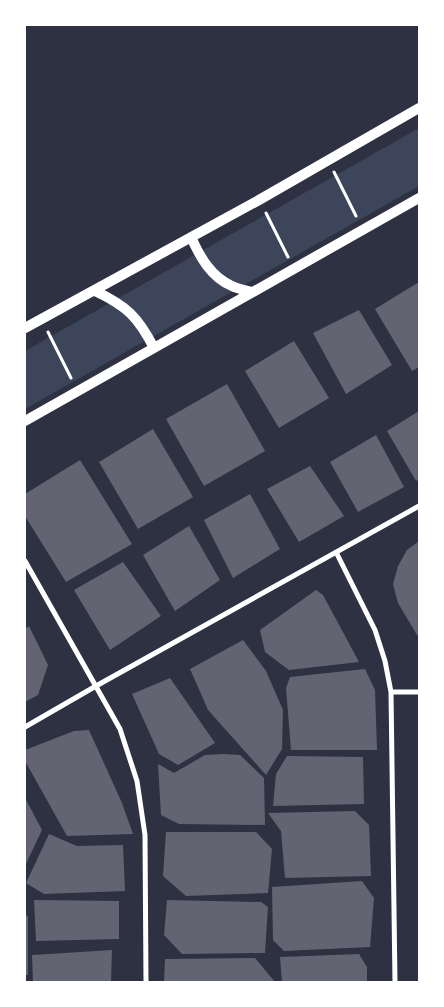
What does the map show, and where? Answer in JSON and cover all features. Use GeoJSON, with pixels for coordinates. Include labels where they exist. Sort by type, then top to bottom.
{"type":"FeatureCollection","features":[{"type":"Feature","properties":{"kind":"main road"},"geometry":{"type":"LineString","coordinates":[[25,328],[259,200],[419,108]]}},
{"type":"Feature","properties":{"kind":"main road"},"geometry":{"type":"LineString","coordinates":[[25,421],[419,198]]}},
{"type":"Feature","properties":{"kind":"main road"},"geometry":{"type":"LineString","coordinates":[[191,237],[200,257],[214,274],[231,286],[252,292]]}},
{"type":"Feature","properties":{"kind":"main road"},"geometry":{"type":"LineString","coordinates":[[95,290],[114,300],[131,313],[144,330],[154,348]]}},
{"type":"Feature","properties":{"kind":"street"},"geometry":{"type":"LineString","coordinates":[[25,727],[419,506]]}},
{"type":"Feature","properties":{"kind":"street"},"geometry":{"type":"LineString","coordinates":[[336,552],[375,630],[385,661],[391,692],[395,982]]}},
{"type":"Feature","properties":{"kind":"street"},"geometry":{"type":"LineString","coordinates":[[25,561],[120,730],[137,781],[145,835],[146,982]]}},
{"type":"Feature","properties":{"kind":"street"},"geometry":{"type":"LineString","coordinates":[[391,692],[419,692]]}},
{"type":"Feature","properties":{"kind":"path"},"geometry":{"type":"LineString","coordinates":[[328,160],[364,230]]}},
{"type":"Feature","properties":{"kind":"path"},"geometry":{"type":"LineString","coordinates":[[259,200],[294,268]]}},
{"type":"Feature","properties":{"kind":"path"},"geometry":{"type":"LineString","coordinates":[[41,319],[78,392]]}},
{"type":"Feature","properties":{"kind":"shaded area"},"geometry":{"type":"Polygon","coordinates":[[[419,128],[419,186],[25,409],[25,351],[419,128]]]}},
{"type":"Feature","properties":{"kind":"building"},"geometry":{"type":"Polygon","coordinates":[[[419,282],[419,367],[412,371],[375,309],[419,282]]]}},
{"type":"Feature","properties":{"kind":"building"},"geometry":{"type":"Polygon","coordinates":[[[359,310],[392,365],[346,394],[313,333],[359,310]]]}},
{"type":"Feature","properties":{"kind":"building"},"geometry":{"type":"Polygon","coordinates":[[[294,341],[329,398],[279,428],[245,371],[294,341]]]}},
{"type":"Feature","properties":{"kind":"building"},"geometry":{"type":"Polygon","coordinates":[[[227,384],[265,451],[204,486],[166,419],[227,384]]]}},
{"type":"Feature","properties":{"kind":"building"},"geometry":{"type":"Polygon","coordinates":[[[419,411],[419,479],[416,481],[387,431],[419,411]]]}},
{"type":"Feature","properties":{"kind":"building"},"geometry":{"type":"Polygon","coordinates":[[[153,429],[193,497],[138,529],[99,462],[153,429]]]}},
{"type":"Feature","properties":{"kind":"building"},"geometry":{"type":"Polygon","coordinates":[[[376,435],[404,487],[358,512],[330,462],[376,435]]]}},
{"type":"Feature","properties":{"kind":"building"},"geometry":{"type":"Polygon","coordinates":[[[80,460],[132,544],[66,582],[25,516],[25,494],[80,460]]]}},
{"type":"Feature","properties":{"kind":"building"},"geometry":{"type":"Polygon","coordinates":[[[310,466],[344,516],[299,542],[267,489],[310,466]]]}},
{"type":"Feature","properties":{"kind":"building"},"geometry":{"type":"Polygon","coordinates":[[[250,494],[280,549],[233,578],[204,520],[250,494]]]}},
{"type":"Feature","properties":{"kind":"building"},"geometry":{"type":"Polygon","coordinates":[[[189,526],[220,580],[175,611],[143,555],[189,526]]]}},
{"type":"Feature","properties":{"kind":"building"},"geometry":{"type":"Polygon","coordinates":[[[419,541],[419,634],[417,635],[398,603],[393,584],[398,566],[407,550],[419,541]]]}},
{"type":"Feature","properties":{"kind":"building"},"geometry":{"type":"Polygon","coordinates":[[[123,562],[161,616],[110,650],[74,590],[123,562]]]}},
{"type":"Feature","properties":{"kind":"building"},"geometry":{"type":"Polygon","coordinates":[[[316,590],[323,595],[359,662],[289,670],[265,652],[260,630],[316,590]]]}},
{"type":"Feature","properties":{"kind":"building"},"geometry":{"type":"Polygon","coordinates":[[[29,626],[48,665],[38,695],[25,702],[25,629],[29,626]]]}},
{"type":"Feature","properties":{"kind":"building"},"geometry":{"type":"Polygon","coordinates":[[[243,640],[266,671],[283,710],[282,749],[266,775],[208,710],[190,669],[243,640]]]}},
{"type":"Feature","properties":{"kind":"building"},"geometry":{"type":"Polygon","coordinates":[[[365,669],[375,690],[377,750],[291,750],[286,688],[290,677],[365,669]]]}},
{"type":"Feature","properties":{"kind":"building"},"geometry":{"type":"Polygon","coordinates":[[[170,678],[215,743],[178,765],[159,754],[132,694],[170,678]]]}},
{"type":"Feature","properties":{"kind":"building"},"geometry":{"type":"Polygon","coordinates":[[[89,730],[122,803],[133,834],[67,836],[25,761],[25,750],[74,731],[89,730]]]}},
{"type":"Feature","properties":{"kind":"building"},"geometry":{"type":"Polygon","coordinates":[[[205,755],[240,755],[264,778],[265,825],[179,824],[161,815],[158,764],[174,773],[205,755]]]}},
{"type":"Feature","properties":{"kind":"building"},"geometry":{"type":"Polygon","coordinates":[[[287,756],[363,757],[364,804],[273,806],[276,774],[287,756]]]}},
{"type":"Feature","properties":{"kind":"building"},"geometry":{"type":"Polygon","coordinates":[[[25,798],[42,830],[25,866],[25,798]]]}},
{"type":"Feature","properties":{"kind":"building"},"geometry":{"type":"Polygon","coordinates":[[[355,811],[369,825],[371,876],[285,878],[281,831],[268,813],[355,811]]]}},
{"type":"Feature","properties":{"kind":"building"},"geometry":{"type":"Polygon","coordinates":[[[166,832],[256,832],[272,849],[268,893],[186,896],[163,876],[166,832]]]}},
{"type":"Feature","properties":{"kind":"building"},"geometry":{"type":"Polygon","coordinates":[[[49,834],[77,846],[123,845],[125,891],[44,894],[26,883],[49,834]]]}},
{"type":"Feature","properties":{"kind":"building"},"geometry":{"type":"Polygon","coordinates":[[[362,881],[374,898],[370,947],[284,951],[273,940],[272,887],[362,881]]]}},
{"type":"Feature","properties":{"kind":"building"},"geometry":{"type":"Polygon","coordinates":[[[34,900],[119,901],[119,939],[36,941],[34,900]]]}},
{"type":"Feature","properties":{"kind":"building"},"geometry":{"type":"Polygon","coordinates":[[[167,900],[261,902],[268,907],[265,953],[182,954],[164,935],[167,900]]]}},
{"type":"Feature","properties":{"kind":"building"},"geometry":{"type":"Polygon","coordinates":[[[25,913],[28,917],[28,975],[25,975],[25,913]]]}},
{"type":"Feature","properties":{"kind":"building"},"geometry":{"type":"Polygon","coordinates":[[[112,950],[111,982],[33,982],[32,955],[112,950]]]}},
{"type":"Feature","properties":{"kind":"building"},"geometry":{"type":"Polygon","coordinates":[[[359,954],[367,967],[367,982],[282,982],[280,957],[359,954]]]}},
{"type":"Feature","properties":{"kind":"building"},"geometry":{"type":"Polygon","coordinates":[[[255,958],[275,982],[164,982],[165,959],[255,958]]]}}]}
